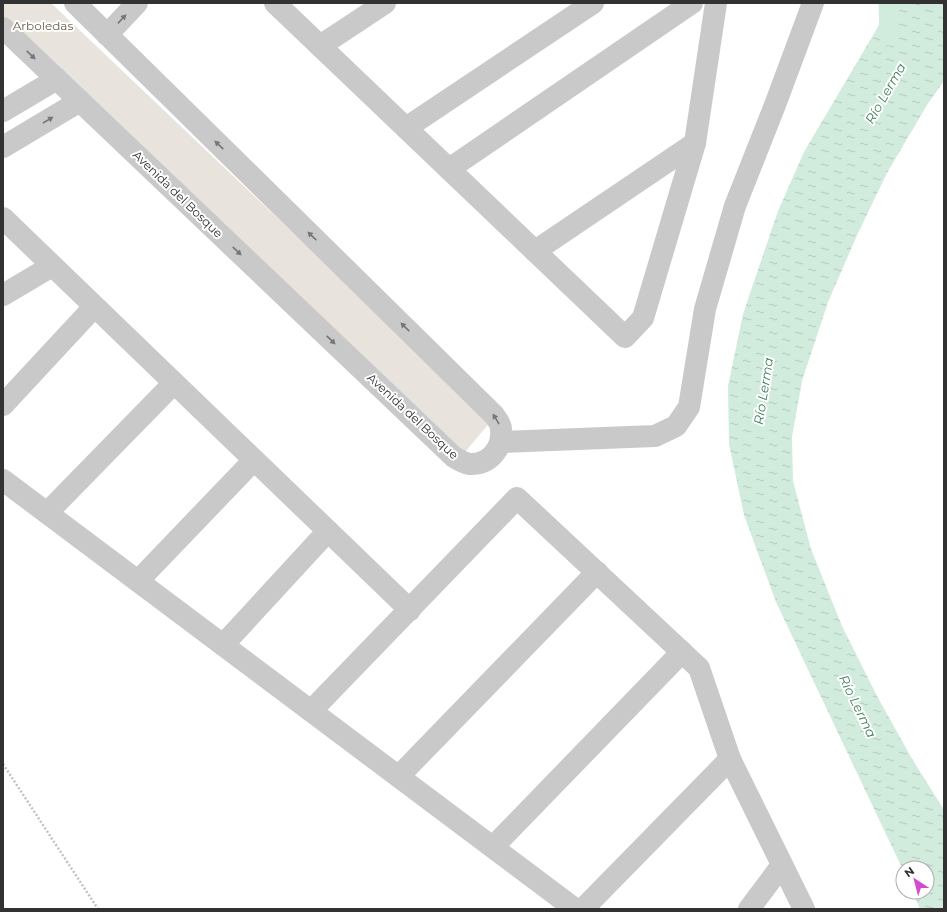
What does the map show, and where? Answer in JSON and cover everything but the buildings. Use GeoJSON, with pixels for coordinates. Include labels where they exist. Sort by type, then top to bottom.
{"type":"FeatureCollection","features":[{"type":"Feature","properties":{"kind":"street"},"geometry":{"type":"LineString","coordinates":[[107,35],[137,3]]}},
{"type":"Feature","properties":{"kind":"street"},"geometry":{"type":"LineString","coordinates":[[274,3],[626,337],[643,318],[695,143],[716,3]]}},
{"type":"Feature","properties":{"kind":"street"},"geometry":{"type":"LineString","coordinates":[[320,46],[385,3]]}},
{"type":"Feature","properties":{"kind":"street"},"geometry":{"type":"LineString","coordinates":[[406,128],[593,3]]}},
{"type":"Feature","properties":{"kind":"street"},"geometry":{"type":"LineString","coordinates":[[449,169],[692,3]]}},
{"type":"Feature","properties":{"kind":"street"},"geometry":{"type":"LineString","coordinates":[[88,7],[107,35],[494,415],[501,428],[501,442],[654,436],[676,426],[689,407],[705,310],[735,206],[813,3]]}},
{"type":"Feature","properties":{"kind":"street","name":"Avenida del Bosque"},"geometry":{"type":"LineString","coordinates":[[3,28],[454,457],[467,464],[482,463],[494,455],[501,442]]}},
{"type":"Feature","properties":{"kind":"street"},"geometry":{"type":"LineString","coordinates":[[28,132],[7,109],[57,79]]}},
{"type":"Feature","properties":{"kind":"street"},"geometry":{"type":"LineString","coordinates":[[3,147],[80,101]]}},
{"type":"Feature","properties":{"kind":"street"},"geometry":{"type":"LineString","coordinates":[[535,251],[695,143]]}},
{"type":"Feature","properties":{"kind":"street"},"geometry":{"type":"LineString","coordinates":[[3,218],[410,610]]}},
{"type":"Feature","properties":{"kind":"street"},"geometry":{"type":"LineString","coordinates":[[3,295],[52,266]]}},
{"type":"Feature","properties":{"kind":"street"},"geometry":{"type":"LineString","coordinates":[[3,404],[94,307]]}},
{"type":"Feature","properties":{"kind":"street"},"geometry":{"type":"LineString","coordinates":[[47,513],[174,383]]}},
{"type":"Feature","properties":{"kind":"street"},"geometry":{"type":"LineString","coordinates":[[138,581],[254,460]]}},
{"type":"Feature","properties":{"kind":"street"},"geometry":{"type":"LineString","coordinates":[[3,480],[575,909]]}},
{"type":"Feature","properties":{"kind":"street"},"geometry":{"type":"LineString","coordinates":[[311,711],[517,498],[699,668],[730,759],[804,909]]}},
{"type":"Feature","properties":{"kind":"street"},"geometry":{"type":"LineString","coordinates":[[223,645],[328,531]]}},
{"type":"Feature","properties":{"kind":"street"},"geometry":{"type":"LineString","coordinates":[[399,776],[597,572]]}},
{"type":"Feature","properties":{"kind":"street"},"geometry":{"type":"LineString","coordinates":[[493,847],[682,652]]}},
{"type":"Feature","properties":{"kind":"street"},"geometry":{"type":"LineString","coordinates":[[583,909],[730,759]]}},
{"type":"Feature","properties":{"kind":"street"},"geometry":{"type":"LineString","coordinates":[[749,909],[782,865]]}},
{"type":"Feature","properties":{"kind":"path"},"geometry":{"type":"LineString","coordinates":[[3,764],[98,909]]}},
{"type":"Feature","properties":{"kind":"green space","name":"Arboledas"},"geometry":{"type":"Polygon","coordinates":[[[3,3],[51,3],[491,421],[465,452],[3,18],[3,3]]]}},
{"type":"Feature","properties":{"kind":"water","name":"Río Lerma"},"geometry":{"type":"Polygon","coordinates":[[[892,3],[944,3],[944,81],[927,105],[887,173],[858,233],[828,302],[802,381],[792,437],[793,481],[811,549],[842,626],[877,696],[911,757],[944,810],[944,909],[920,909],[916,900],[935,900],[935,860],[898,860],[776,602],[744,515],[729,444],[728,386],[743,314],[778,211],[804,152],[892,3]]]}},
{"type":"Feature","properties":{"kind":"waterway"},"geometry":{"type":"LineString","coordinates":[[888,3],[889,36]]}}]}
